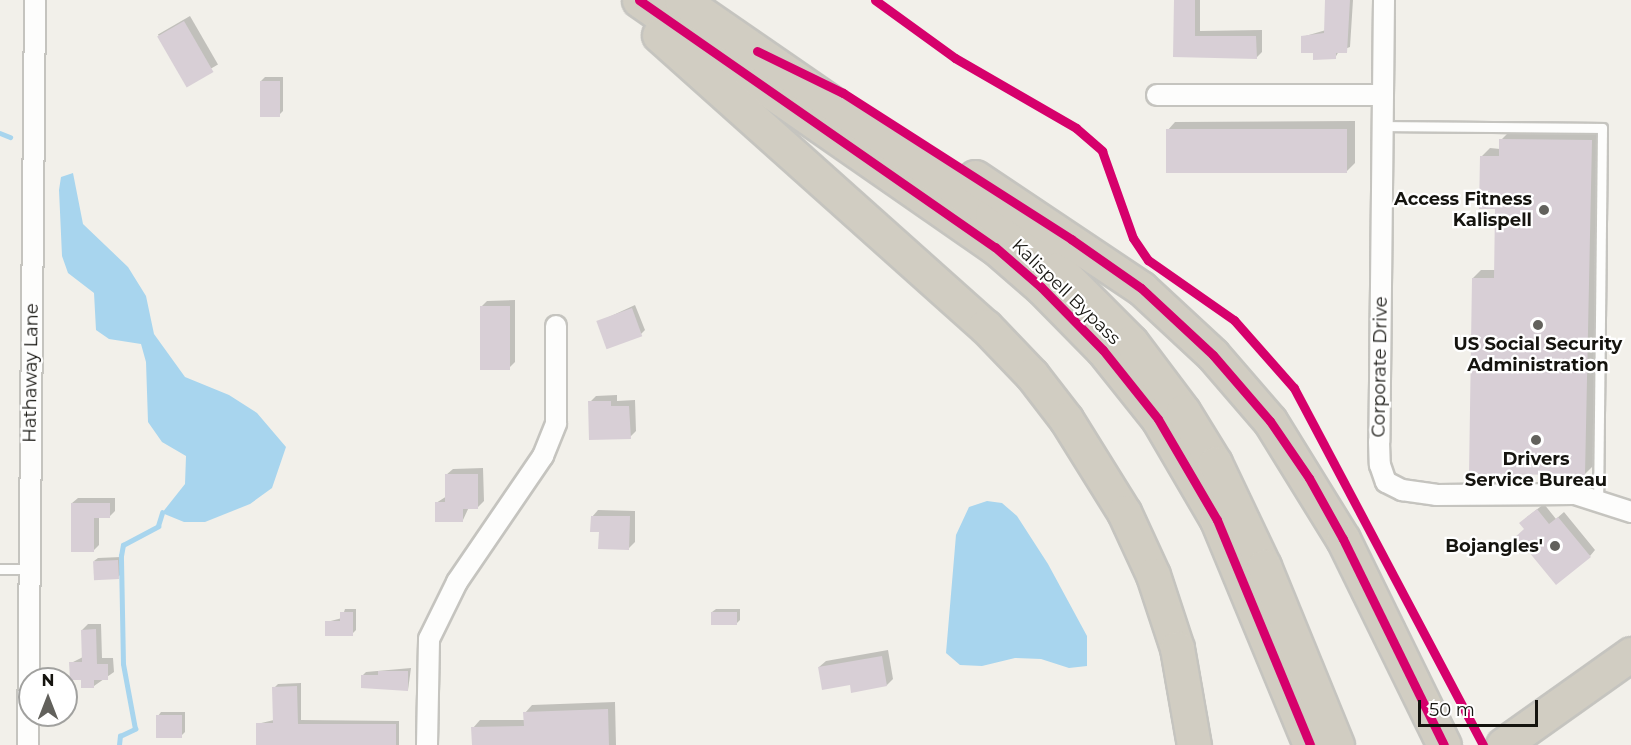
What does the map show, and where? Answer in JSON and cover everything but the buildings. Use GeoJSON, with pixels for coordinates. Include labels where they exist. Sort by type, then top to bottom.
{"type":"FeatureCollection","features":[{"type":"Feature","properties":{"kind":"highway"},"geometry":{"type":"LineString","coordinates":[[624,0],[985,326],[1050,397],[1082,441],[1124,513],[1154,575],[1177,648],[1194,745]]}},
{"type":"Feature","properties":{"kind":"highway","name":"Kalispell Bypass"},"geometry":{"type":"LineString","coordinates":[[639,0],[995,247],[1041,288],[1103,350],[1158,419],[1217,520],[1327,742]]}},
{"type":"Feature","properties":{"kind":"highway","name":"Kalispell Bypass"},"geometry":{"type":"LineString","coordinates":[[682,0],[992,214],[1090,298],[1131,342],[1184,411],[1215,463],[1268,576],[1327,742]]}},
{"type":"Feature","properties":{"kind":"highway"},"geometry":{"type":"LineString","coordinates":[[757,51],[843,93],[1071,239],[1141,288],[1213,356],[1270,421],[1326,508],[1444,745]]}},
{"type":"Feature","properties":{"kind":"highway"},"geometry":{"type":"LineString","coordinates":[[1503,745],[1631,654]]}},
{"type":"Feature","properties":{"kind":"street","name":"Hathaway Lane"},"geometry":{"type":"LineString","coordinates":[[28,745],[35,0]]}},
{"type":"Feature","properties":{"kind":"street","name":"Corporate Drive"},"geometry":{"type":"LineString","coordinates":[[1384,0],[1379,442],[1380,465],[1386,482],[1402,490],[1436,495],[1575,494],[1598,499],[1631,512]]}},
{"type":"Feature","properties":{"kind":"street"},"geometry":{"type":"LineString","coordinates":[[1157,95],[1383,95]]}},
{"type":"Feature","properties":{"kind":"street"},"geometry":{"type":"LineString","coordinates":[[427,745],[429,639],[457,582],[543,456],[555,423],[556,326]]}},
{"type":"Feature","properties":{"kind":"lane"},"geometry":{"type":"LineString","coordinates":[[1382,126],[1602,128],[1598,499]]}},
{"type":"Feature","properties":{"kind":"lane"},"geometry":{"type":"LineString","coordinates":[[0,569],[29,569]]}},
{"type":"Feature","properties":{"kind":"water"},"geometry":{"type":"Polygon","coordinates":[[[73,173],[83,224],[128,267],[146,296],[154,334],[185,377],[229,395],[257,413],[286,447],[272,488],[250,504],[205,522],[184,522],[162,513],[185,484],[186,456],[162,442],[148,422],[146,362],[141,344],[109,339],[96,330],[94,293],[68,273],[62,256],[59,190],[61,177],[73,173]]]}},
{"type":"Feature","properties":{"kind":"water"},"geometry":{"type":"Polygon","coordinates":[[[987,501],[1002,503],[1017,516],[1048,564],[1087,636],[1087,666],[1069,668],[1041,659],[1015,658],[982,666],[960,665],[946,653],[956,535],[969,507],[987,501]]]}},
{"type":"Feature","properties":{"kind":"waterway"},"geometry":{"type":"LineString","coordinates":[[0,133],[10,137]]}},
{"type":"Feature","properties":{"kind":"waterway"},"geometry":{"type":"LineString","coordinates":[[119,745],[120,736],[135,729],[123,664],[121,556],[123,545],[158,526],[162,513]]}},
{"type":"Feature","properties":{"kind":"cycle path"},"geometry":{"type":"LineString","coordinates":[[639,0],[995,247],[1041,287],[1103,350],[1158,419],[1217,520],[1310,745]]}},
{"type":"Feature","properties":{"kind":"cycle path"},"geometry":{"type":"LineString","coordinates":[[875,0],[955,58],[1076,128],[1102,151],[1133,238],[1148,260],[1234,320],[1294,388],[1483,745]]}},
{"type":"Feature","properties":{"kind":"cycle path"},"geometry":{"type":"LineString","coordinates":[[757,51],[843,93],[1071,239],[1141,288],[1213,355],[1270,421],[1309,478],[1343,539],[1444,745]]}},
{"type":"Feature","properties":{"kind":"place","name":"Access Fitness Kalispell"},"geometry":{"type":"Point","coordinates":[1544,210]}},
{"type":"Feature","properties":{"kind":"place","name":"US Social Security Administration"},"geometry":{"type":"Point","coordinates":[1538,325]}},
{"type":"Feature","properties":{"kind":"place","name":"Drivers Service Bureau"},"geometry":{"type":"Point","coordinates":[1536,440]}},
{"type":"Feature","properties":{"kind":"place","name":"Bojangles'"},"geometry":{"type":"Point","coordinates":[1555,546]}}]}
